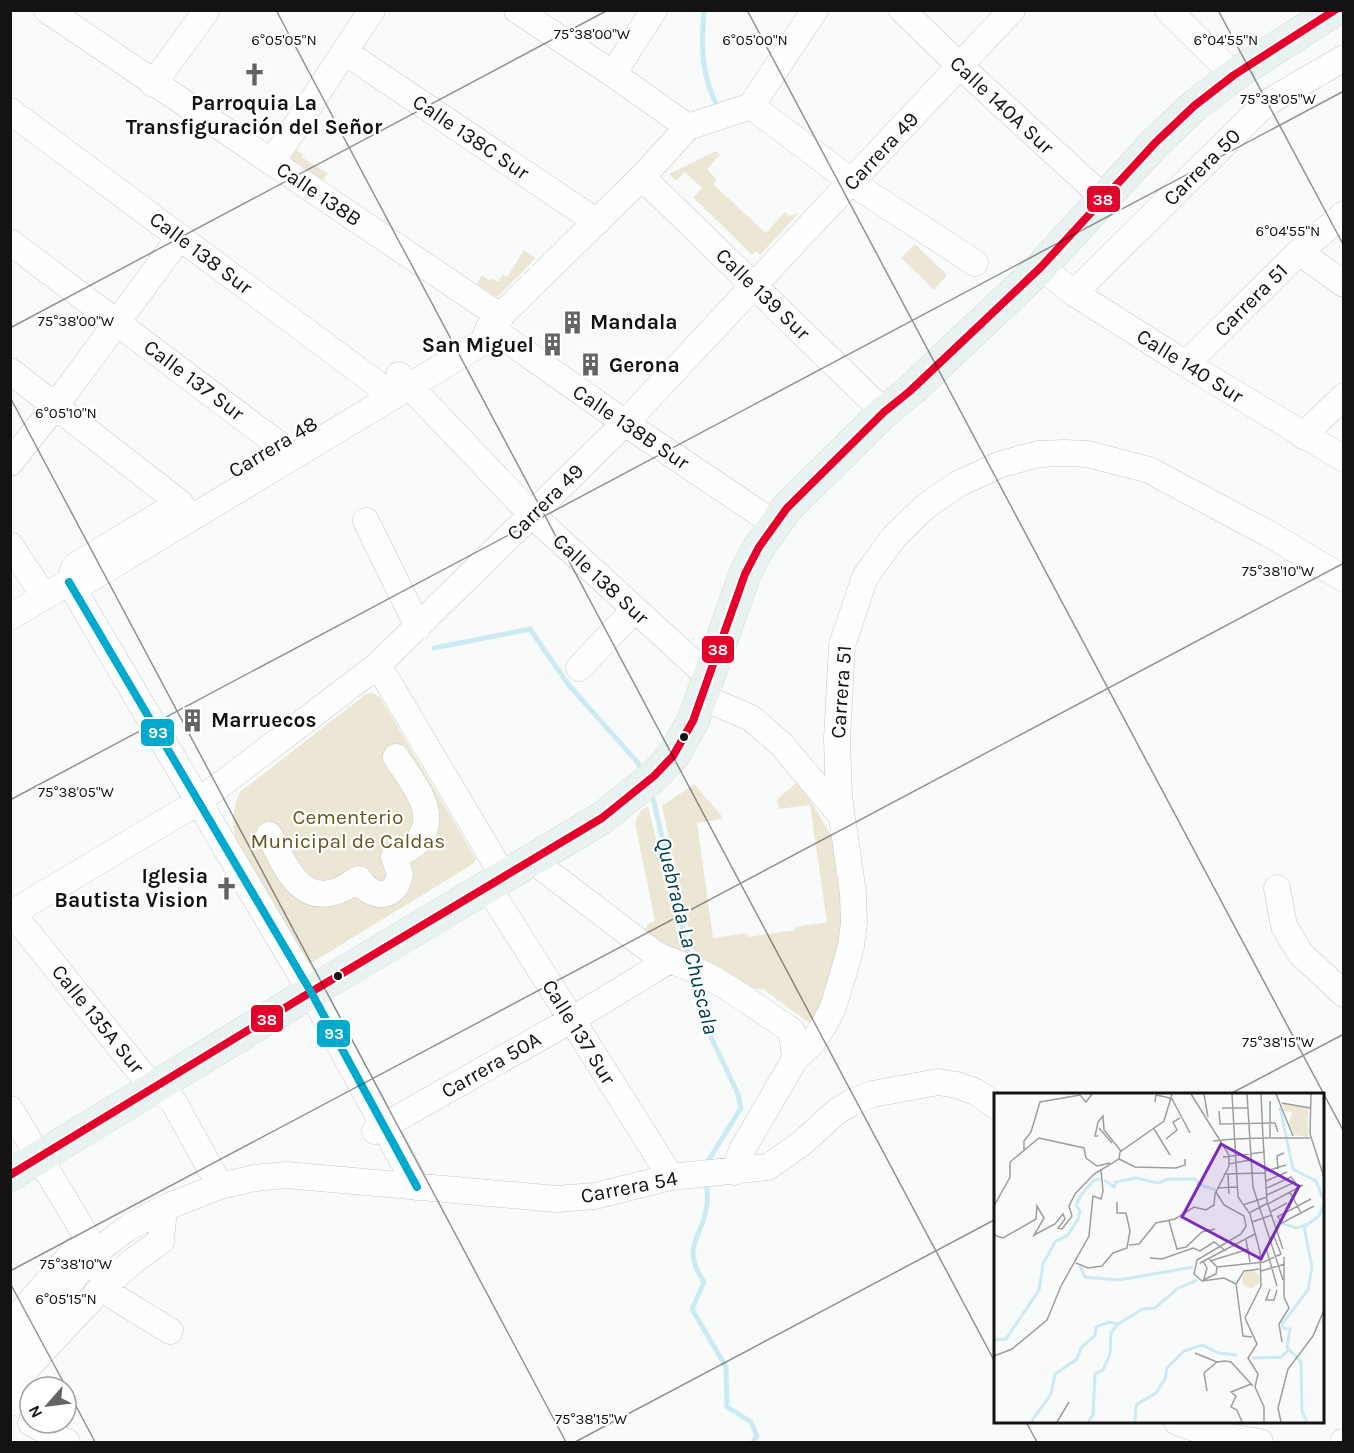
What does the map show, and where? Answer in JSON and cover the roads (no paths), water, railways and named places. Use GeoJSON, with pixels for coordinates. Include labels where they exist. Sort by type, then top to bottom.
{"type":"FeatureCollection","features":[{"type":"Feature","properties":{"kind":"main road"},"geometry":{"type":"LineString","coordinates":[[21,1161],[153,1088],[602,818],[629,798],[673,756],[693,721],[745,574],[759,547],[787,508],[884,412],[1041,267],[1155,143],[1194,106],[1234,75],[1335,10]]}},
{"type":"Feature","properties":{"kind":"street","name":"Calle 138B"},"geometry":{"type":"LineString","coordinates":[[47,10],[153,84],[272,162],[495,322]]}},
{"type":"Feature","properties":{"kind":"street"},"geometry":{"type":"LineString","coordinates":[[153,84],[207,10]]}},
{"type":"Feature","properties":{"kind":"street"},"geometry":{"type":"LineString","coordinates":[[272,162],[372,10]]}},
{"type":"Feature","properties":{"kind":"street"},"geometry":{"type":"LineString","coordinates":[[517,10],[613,74],[688,128]]}},
{"type":"Feature","properties":{"kind":"street"},"geometry":{"type":"LineString","coordinates":[[613,74],[654,10]]}},
{"type":"Feature","properties":{"kind":"street"},"geometry":{"type":"LineString","coordinates":[[815,10],[751,106],[851,181],[975,263]]}},
{"type":"Feature","properties":{"kind":"street","name":"Calle 140A Sur"},"geometry":{"type":"LineString","coordinates":[[902,10],[1104,198]]}},
{"type":"Feature","properties":{"kind":"street","name":"Carrera 49"},"geometry":{"type":"LineString","coordinates":[[11,913],[198,802],[378,665],[625,423],[1012,10]]}},
{"type":"Feature","properties":{"kind":"street"},"geometry":{"type":"LineString","coordinates":[[1168,10],[1234,75]]}},
{"type":"Feature","properties":{"kind":"street","name":"Calle 138C Sur"},"geometry":{"type":"LineString","coordinates":[[345,52],[597,222]]}},
{"type":"Feature","properties":{"kind":"street","name":"Carrera 50"},"geometry":{"type":"LineString","coordinates":[[1074,293],[1265,104],[1344,58]]}},
{"type":"Feature","properties":{"kind":"street","name":"Carrera 48"},"geometry":{"type":"LineString","coordinates":[[10,617],[69,582],[85,582],[185,511],[392,385],[474,328],[495,322],[642,177],[688,128],[751,106]]}},
{"type":"Feature","properties":{"kind":"street","name":"Calle 138 Sur"},"geometry":{"type":"LineString","coordinates":[[10,111],[180,237],[392,385],[634,610],[705,687],[751,718],[781,744],[840,814]]}},
{"type":"Feature","properties":{"kind":"street","name":"Calle 139 Sur"},"geometry":{"type":"LineString","coordinates":[[642,177],[884,412]]}},
{"type":"Feature","properties":{"kind":"street","name":"Carrera 51"},"geometry":{"type":"LineString","coordinates":[[1186,364],[1299,252],[1344,214]]}},
{"type":"Feature","properties":{"kind":"street"},"geometry":{"type":"LineString","coordinates":[[10,463],[56,405],[180,237]]}},
{"type":"Feature","properties":{"kind":"street","name":"Calle 137 Sur"},"geometry":{"type":"LineString","coordinates":[[10,242],[118,322],[282,452]]}},
{"type":"Feature","properties":{"kind":"street"},"geometry":{"type":"LineString","coordinates":[[1299,252],[1344,284]]}},
{"type":"Feature","properties":{"kind":"street","name":"Calle 140 Sur"},"geometry":{"type":"LineString","coordinates":[[1041,267],[1074,293],[1186,364],[1344,459]]}},
{"type":"Feature","properties":{"kind":"street","name":"Calle 138B Sur"},"geometry":{"type":"LineString","coordinates":[[495,322],[625,423],[775,524]]}},
{"type":"Feature","properties":{"kind":"street"},"geometry":{"type":"LineString","coordinates":[[10,371],[56,405],[185,511]]}},
{"type":"Feature","properties":{"kind":"street"},"geometry":{"type":"LineString","coordinates":[[1303,436],[1344,396]]}},
{"type":"Feature","properties":{"kind":"street","name":"Carrera 51"},"geometry":{"type":"LineString","coordinates":[[702,1175],[742,1150],[795,1059],[812,1043],[832,1010],[851,946],[854,923],[853,893],[840,814],[837,739],[839,667],[842,645],[865,577],[894,537],[926,506],[958,484],[1001,464],[1039,454],[1088,454],[1149,470],[1269,534],[1344,579]]}},
{"type":"Feature","properties":{"kind":"street"},"geometry":{"type":"LineString","coordinates":[[366,521],[418,627]]}},
{"type":"Feature","properties":{"kind":"street"},"geometry":{"type":"LineString","coordinates":[[10,545],[44,596]]}},
{"type":"Feature","properties":{"kind":"street"},"geometry":{"type":"LineString","coordinates":[[69,582],[311,992],[411,1186]]}},
{"type":"Feature","properties":{"kind":"street"},"geometry":{"type":"LineString","coordinates":[[579,668],[634,610]]}},
{"type":"Feature","properties":{"kind":"street","name":"Calle 137 Sur"},"geometry":{"type":"LineString","coordinates":[[378,665],[567,1014],[702,1175]]}},
{"type":"Feature","properties":{"kind":"street"},"geometry":{"type":"LineString","coordinates":[[269,835],[296,882],[303,888],[312,892],[331,893],[358,879],[372,893],[394,898],[395,886],[400,874],[394,857],[417,842],[424,832],[427,815],[425,803],[396,757]]}},
{"type":"Feature","properties":{"kind":"street"},"geometry":{"type":"LineString","coordinates":[[532,860],[677,963],[735,991],[792,1031],[795,1059]]}},
{"type":"Feature","properties":{"kind":"street"},"geometry":{"type":"LineString","coordinates":[[1277,888],[1284,926],[1300,954],[1344,994]]}},
{"type":"Feature","properties":{"kind":"street","name":"Calle 135A Sur"},"geometry":{"type":"LineString","coordinates":[[11,913],[153,1088],[173,1101],[220,1186]]}},
{"type":"Feature","properties":{"kind":"street","name":"Carrera 50A"},"geometry":{"type":"LineString","coordinates":[[376,1122],[567,1014],[677,963]]}},
{"type":"Feature","properties":{"kind":"street","name":"Carrera 54"},"geometry":{"type":"LineString","coordinates":[[18,1347],[83,1253],[164,1208],[220,1186],[255,1178],[286,1175],[557,1199],[595,1196],[702,1175],[768,1167],[802,1143],[836,1112],[852,1102],[873,1094],[938,1082],[957,1085],[976,1092],[994,1105]]}},
{"type":"Feature","properties":{"kind":"street"},"geometry":{"type":"LineString","coordinates":[[10,1109],[21,1161],[87,1237],[83,1253],[113,1296],[170,1331]]}},
{"type":"Feature","properties":{"kind":"street","name":"Carrera 54"},"geometry":{"type":"LineString","coordinates":[[18,1347],[106,1285],[133,1261],[161,1242],[164,1208]]}},
{"type":"Feature","properties":{"kind":"street","name":"Carrera 54"},"geometry":{"type":"LineString","coordinates":[[10,1403],[25,1370],[18,1347]]}},
{"type":"Feature","properties":{"kind":"street"},"geometry":{"type":"LineString","coordinates":[[1180,1423],[1211,1434],[1260,1443]]}},
{"type":"Feature","properties":{"kind":"street"},"geometry":{"type":"LineString","coordinates":[[52,1435],[67,1443]]}},
{"type":"Feature","properties":{"kind":"waterway"},"geometry":{"type":"LineString","coordinates":[[704,10],[703,61],[708,84],[718,108]]}},
{"type":"Feature","properties":{"kind":"waterway","name":"Quebrada La Chuscala"},"geometry":{"type":"LineString","coordinates":[[434,648],[530,629],[568,684],[638,763],[642,772]]}},
{"type":"Feature","properties":{"kind":"waterway","name":"Quebrada La Chuscala"},"geometry":{"type":"LineString","coordinates":[[650,792],[690,961]]}},
{"type":"Feature","properties":{"kind":"waterway","name":"Quebrada La Chuscala"},"geometry":{"type":"LineString","coordinates":[[694,979],[702,1018],[738,1094],[741,1108],[705,1166]]}},
{"type":"Feature","properties":{"kind":"waterway","name":"Quebrada La Chuscala"},"geometry":{"type":"LineString","coordinates":[[706,1181],[707,1205],[693,1251],[697,1270],[704,1282],[692,1309],[726,1367],[727,1407],[751,1422],[757,1436],[753,1442]]}},
{"type":"Feature","properties":{"kind":"place","name":"Parroquia La Transfiguración del Señor"},"geometry":{"type":"Point","coordinates":[254,75]}},
{"type":"Feature","properties":{"kind":"place","name":"Mandala"},"geometry":{"type":"Point","coordinates":[572,322]}},
{"type":"Feature","properties":{"kind":"place","name":"San Miguel"},"geometry":{"type":"Point","coordinates":[552,345]}},
{"type":"Feature","properties":{"kind":"place","name":"Gerona"},"geometry":{"type":"Point","coordinates":[591,365]}},
{"type":"Feature","properties":{"kind":"place","name":"Marruecos"},"geometry":{"type":"Point","coordinates":[193,720]}},
{"type":"Feature","properties":{"kind":"place","name":"Iglesia Bautista Vision"},"geometry":{"type":"Point","coordinates":[226,888]}},
{"type":"Feature","properties":{"kind":"park label","name":"Cementerio Municipal de Caldas"},"geometry":{"type":"Point","coordinates":[348,829]}}]}
